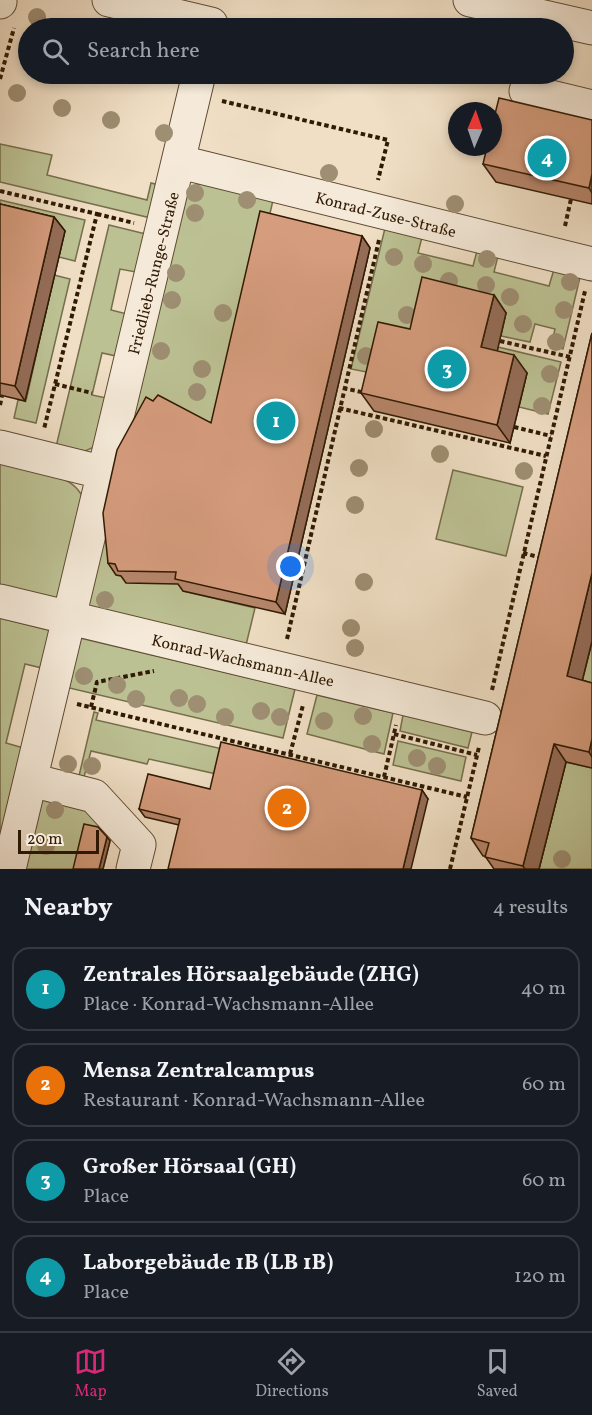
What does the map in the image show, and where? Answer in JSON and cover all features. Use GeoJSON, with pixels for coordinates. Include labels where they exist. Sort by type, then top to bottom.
{"type":"FeatureCollection","features":[{"type":"Feature","properties":{"kind":"street"},"geometry":{"type":"LineString","coordinates":[[109,0],[196,15]]}},
{"type":"Feature","properties":{"kind":"street"},"geometry":{"type":"LineString","coordinates":[[470,0],[548,18]]}},
{"type":"Feature","properties":{"kind":"street"},"geometry":{"type":"LineString","coordinates":[[574,24],[592,28]]}},
{"type":"Feature","properties":{"kind":"street","name":"Friedlieb-Runge-Straße"},"geometry":{"type":"LineString","coordinates":[[9,869],[71,618],[197,84]]}},
{"type":"Feature","properties":{"kind":"street"},"geometry":{"type":"LineString","coordinates":[[526,91],[592,107]]}},
{"type":"Feature","properties":{"kind":"street","name":"Konrad-Zuse-Straße"},"geometry":{"type":"LineString","coordinates":[[180,162],[592,264]]}},
{"type":"Feature","properties":{"kind":"street"},"geometry":{"type":"LineString","coordinates":[[0,447],[105,473]]}},
{"type":"Feature","properties":{"kind":"street","name":"Konrad-Wachsmann-Allee"},"geometry":{"type":"LineString","coordinates":[[0,601],[485,718]]}},
{"type":"Feature","properties":{"kind":"street"},"geometry":{"type":"LineString","coordinates":[[31,780],[94,796],[139,844],[133,869]]}},
{"type":"Feature","properties":{"kind":"path"},"geometry":{"type":"LineString","coordinates":[[0,79],[5,8]]}},
{"type":"Feature","properties":{"kind":"path"},"geometry":{"type":"LineString","coordinates":[[197,84],[388,140],[378,212],[344,387],[281,669]]}},
{"type":"Feature","properties":{"kind":"path"},"geometry":{"type":"LineString","coordinates":[[0,191],[163,230]]}},
{"type":"Feature","properties":{"kind":"path"},"geometry":{"type":"LineString","coordinates":[[38,456],[97,214]]}},
{"type":"Feature","properties":{"kind":"path"},"geometry":{"type":"LineString","coordinates":[[450,869],[522,554],[592,264]]}},
{"type":"Feature","properties":{"kind":"path"},"geometry":{"type":"LineString","coordinates":[[500,341],[570,357]]}},
{"type":"Feature","properties":{"kind":"path"},"geometry":{"type":"LineString","coordinates":[[55,384],[92,393]]}},
{"type":"Feature","properties":{"kind":"path"},"geometry":{"type":"LineString","coordinates":[[344,387],[377,395]]}},
{"type":"Feature","properties":{"kind":"path"},"geometry":{"type":"LineString","coordinates":[[0,405],[2,396]]}},
{"type":"Feature","properties":{"kind":"path"},"geometry":{"type":"LineString","coordinates":[[339,408],[546,456]]}},
{"type":"Feature","properties":{"kind":"path"},"geometry":{"type":"LineString","coordinates":[[514,427],[551,436]]}},
{"type":"Feature","properties":{"kind":"path"},"geometry":{"type":"LineString","coordinates":[[308,515],[315,516]]}},
{"type":"Feature","properties":{"kind":"path"},"geometry":{"type":"LineString","coordinates":[[522,554],[543,558]]}},
{"type":"Feature","properties":{"kind":"path"},"geometry":{"type":"LineString","coordinates":[[297,561],[304,563]]}},
{"type":"Feature","properties":{"kind":"path"},"geometry":{"type":"LineString","coordinates":[[92,707],[97,682],[154,670],[162,640]]}},
{"type":"Feature","properties":{"kind":"path"},"geometry":{"type":"LineString","coordinates":[[51,698],[467,797]]}},
{"type":"Feature","properties":{"kind":"path"},"geometry":{"type":"LineString","coordinates":[[291,754],[303,704]]}},
{"type":"Feature","properties":{"kind":"path"},"geometry":{"type":"LineString","coordinates":[[384,777],[394,734],[477,755]]}},
{"type":"Feature","properties":{"kind":"path"},"geometry":{"type":"LineString","coordinates":[[297,767],[299,757]]}},
{"type":"Feature","properties":{"kind":"path"},"geometry":{"type":"LineString","coordinates":[[360,782],[362,772]]}},
{"type":"Feature","properties":{"kind":"green space"},"geometry":{"type":"Polygon","coordinates":[[[0,144],[52,155],[47,175],[147,200],[151,183],[155,184],[158,192],[155,219],[0,182],[0,144]]]}},
{"type":"Feature","properties":{"kind":"green space"},"geometry":{"type":"Polygon","coordinates":[[[204,181],[274,196],[219,434],[123,576],[185,584],[183,591],[255,608],[246,645],[85,606],[188,190],[204,181]]]}},
{"type":"Feature","properties":{"kind":"green space"},"geometry":{"type":"Polygon","coordinates":[[[0,200],[85,220],[75,261],[59,257],[64,232],[0,217],[0,200]]]}},
{"type":"Feature","properties":{"kind":"green space"},"geometry":{"type":"Polygon","coordinates":[[[386,224],[423,233],[418,253],[473,266],[478,247],[499,252],[494,272],[549,286],[555,266],[581,273],[563,349],[551,347],[555,329],[535,324],[530,342],[501,336],[506,313],[382,375],[351,369],[386,224]]]}},
{"type":"Feature","properties":{"kind":"green space"},"geometry":{"type":"Polygon","coordinates":[[[109,225],[150,235],[141,273],[120,269],[111,310],[131,315],[121,357],[102,353],[92,395],[111,399],[94,447],[83,452],[55,451],[109,225]]]}},
{"type":"Feature","properties":{"kind":"green space"},"geometry":{"type":"Polygon","coordinates":[[[54,275],[70,279],[36,423],[14,418],[18,400],[26,401],[54,275]]]}},
{"type":"Feature","properties":{"kind":"green space"},"geometry":{"type":"Polygon","coordinates":[[[498,347],[561,362],[548,414],[519,407],[527,373],[494,365],[498,347]]]}},
{"type":"Feature","properties":{"kind":"green space"},"geometry":{"type":"Polygon","coordinates":[[[0,463],[57,476],[68,481],[82,496],[63,601],[0,586],[0,463]]]}},
{"type":"Feature","properties":{"kind":"green space"},"geometry":{"type":"Polygon","coordinates":[[[453,470],[523,487],[506,556],[436,539],[453,470]]]}},
{"type":"Feature","properties":{"kind":"green space"},"geometry":{"type":"Polygon","coordinates":[[[0,618],[56,632],[46,669],[25,664],[6,743],[27,749],[0,850],[0,618]]]}},
{"type":"Feature","properties":{"kind":"green space"},"geometry":{"type":"Polygon","coordinates":[[[76,637],[295,689],[283,738],[65,687],[76,637]]]}},
{"type":"Feature","properties":{"kind":"green space"},"geometry":{"type":"Polygon","coordinates":[[[592,643],[592,697],[579,694],[592,643]]]}},
{"type":"Feature","properties":{"kind":"green space"},"geometry":{"type":"Polygon","coordinates":[[[317,695],[393,713],[384,754],[307,734],[317,695]]]}},
{"type":"Feature","properties":{"kind":"green space"},"geometry":{"type":"Polygon","coordinates":[[[94,712],[98,713],[96,720],[227,750],[221,775],[149,759],[147,764],[91,751],[84,777],[79,776],[94,712]]]}},
{"type":"Feature","properties":{"kind":"green space"},"geometry":{"type":"Polygon","coordinates":[[[403,715],[472,732],[468,748],[400,731],[403,715]]]}},
{"type":"Feature","properties":{"kind":"green space"},"geometry":{"type":"Polygon","coordinates":[[[398,741],[466,757],[461,781],[393,765],[398,741]]]}},
{"type":"Feature","properties":{"kind":"green space"},"geometry":{"type":"Polygon","coordinates":[[[566,762],[592,768],[592,869],[539,869],[566,762]]]}},
{"type":"Feature","properties":{"kind":"green space"},"geometry":{"type":"Polygon","coordinates":[[[41,794],[86,802],[112,834],[103,869],[23,869],[41,794]]]}},
{"type":"Feature","properties":{"kind":"building"},"geometry":{"type":"Polygon","coordinates":[[[499,98],[592,120],[592,174],[589,188],[483,164],[485,156],[502,156],[502,102],[498,102],[499,98]]]}},
{"type":"Feature","properties":{"kind":"building"},"geometry":{"type":"Polygon","coordinates":[[[0,204],[54,217],[15,386],[0,383],[0,204]]]}},
{"type":"Feature","properties":{"kind":"building"},"geometry":{"type":"Polygon","coordinates":[[[260,211],[362,236],[276,602],[175,579],[176,572],[118,571],[115,564],[108,563],[103,513],[117,450],[146,397],[153,401],[158,395],[211,423],[260,211]]]}},
{"type":"Feature","properties":{"kind":"building"},"geometry":{"type":"Polygon","coordinates":[[[422,277],[494,295],[481,347],[514,355],[497,425],[361,393],[378,322],[410,329],[422,277]]]}},
{"type":"Feature","properties":{"kind":"building"},"geometry":{"type":"Polygon","coordinates":[[[592,333],[592,573],[567,676],[592,683],[592,739],[589,752],[554,744],[523,866],[485,857],[489,843],[471,838],[592,333]]]}},
{"type":"Feature","properties":{"kind":"building"},"geometry":{"type":"Polygon","coordinates":[[[221,742],[422,790],[403,869],[168,869],[180,819],[139,809],[148,774],[210,789],[221,742]]]}},
{"type":"Feature","properties":{"kind":"building"},"geometry":{"type":"Polygon","coordinates":[[[84,824],[98,827],[107,837],[99,869],[73,869],[84,824]]]}},
{"type":"Feature","properties":{"kind":"place","name":"Laborgebäude 1B (LB 1B)"},"geometry":{"type":"Point","coordinates":[547,158]}},
{"type":"Feature","properties":{"kind":"place","name":"Großer Hörsaal (GH)"},"geometry":{"type":"Point","coordinates":[447,369]}},
{"type":"Feature","properties":{"kind":"place","name":"Zentrales Hörsaalgebäude (ZHG)"},"geometry":{"type":"Point","coordinates":[276,421]}},
{"type":"Feature","properties":{"kind":"place","name":"Mensa Zentralcampus"},"geometry":{"type":"Point","coordinates":[287,808]}}]}
